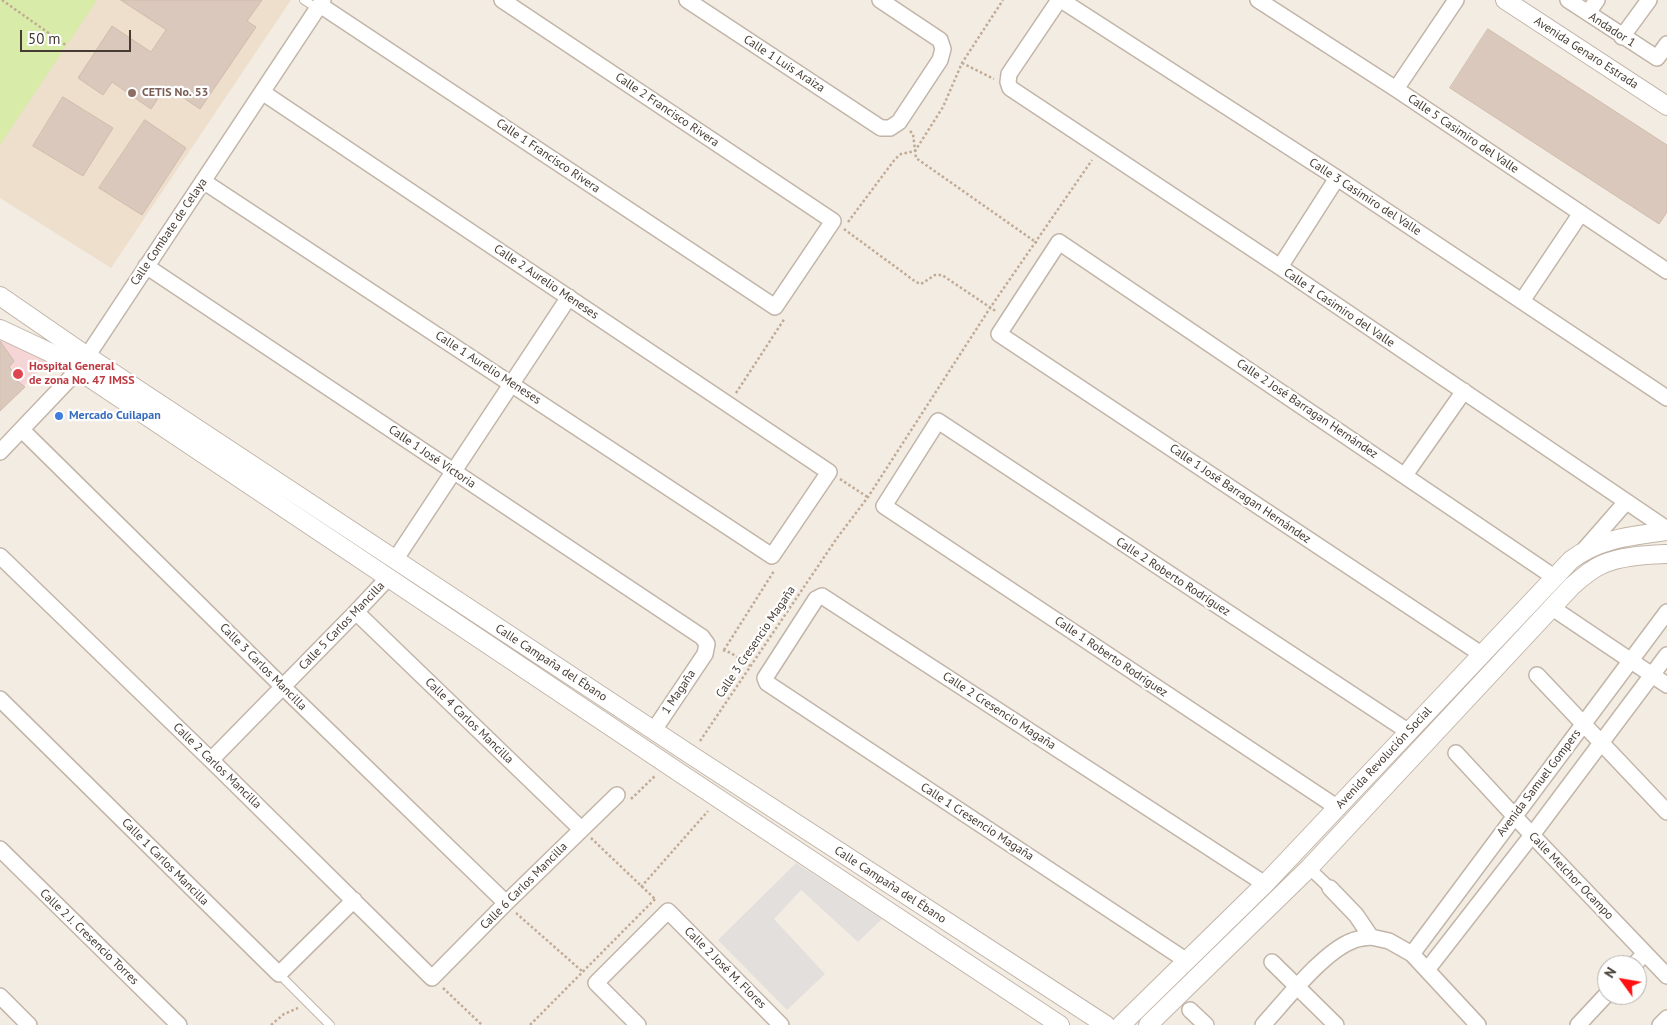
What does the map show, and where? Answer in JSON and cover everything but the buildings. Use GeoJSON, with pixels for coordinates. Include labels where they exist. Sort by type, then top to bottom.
{"type":"FeatureCollection","features":[{"type":"Feature","properties":{"kind":"street","name":"Calle 2 Francisco Rivera"},"geometry":{"type":"LineString","coordinates":[[502,0],[833,220]]}},
{"type":"Feature","properties":{"kind":"street","name":"Calle 1 Luis Araiza"},"geometry":{"type":"LineString","coordinates":[[687,0],[881,128],[890,128],[898,122]]}},
{"type":"Feature","properties":{"kind":"street"},"geometry":{"type":"LineString","coordinates":[[880,0],[940,40],[943,49],[940,60],[898,122]]}},
{"type":"Feature","properties":{"kind":"street"},"geometry":{"type":"LineString","coordinates":[[1009,85],[1009,74],[1060,0]]}},
{"type":"Feature","properties":{"kind":"street","name":"Calle 3 Casimiro del Valle"},"geometry":{"type":"LineString","coordinates":[[1060,0],[1337,178],[1667,398]]}},
{"type":"Feature","properties":{"kind":"street","name":"Calle 5 Casimiro del Valle"},"geometry":{"type":"LineString","coordinates":[[1258,0],[1396,89],[1667,271]]}},
{"type":"Feature","properties":{"kind":"street"},"geometry":{"type":"LineString","coordinates":[[1396,89],[1456,0]]}},
{"type":"Feature","properties":{"kind":"street","name":"Avenida Genaro Estrada"},"geometry":{"type":"LineString","coordinates":[[1505,0],[1667,106]]}},
{"type":"Feature","properties":{"kind":"street","name":"Andador 1"},"geometry":{"type":"LineString","coordinates":[[1568,0],[1657,58],[1667,44]]}},
{"type":"Feature","properties":{"kind":"street"},"geometry":{"type":"LineString","coordinates":[[1588,13],[1597,0]]}},
{"type":"Feature","properties":{"kind":"street"},"geometry":{"type":"LineString","coordinates":[[1622,36],[1649,0]]}},
{"type":"Feature","properties":{"kind":"street","name":"Calle Combate de Celaya"},"geometry":{"type":"LineString","coordinates":[[0,452],[82,363],[320,4]]}},
{"type":"Feature","properties":{"kind":"street","name":"Calle 1 Francisco Rivera"},"geometry":{"type":"LineString","coordinates":[[320,4],[775,307],[833,220]]}},
{"type":"Feature","properties":{"kind":"street","name":"Calle 1 Casimiro del Valle"},"geometry":{"type":"LineString","coordinates":[[1009,85],[1667,530]]}},
{"type":"Feature","properties":{"kind":"street","name":"Calle 2 Aurelio Meneses"},"geometry":{"type":"LineString","coordinates":[[262,92],[830,472]]}},
{"type":"Feature","properties":{"kind":"street"},"geometry":{"type":"LineString","coordinates":[[1280,267],[1337,178]]}},
{"type":"Feature","properties":{"kind":"street","name":"Calle 1 Aurelio Meneses"},"geometry":{"type":"LineString","coordinates":[[203,181],[772,556]]}},
{"type":"Feature","properties":{"kind":"street"},"geometry":{"type":"LineString","coordinates":[[1522,301],[1581,213]]}},
{"type":"Feature","properties":{"kind":"street"},"geometry":{"type":"LineString","coordinates":[[1008,319],[1055,247]]}},
{"type":"Feature","properties":{"kind":"street","name":"Calle 2 José Barragan Hernández"},"geometry":{"type":"LineString","coordinates":[[1055,247],[1406,475],[1554,577]]}},
{"type":"Feature","properties":{"kind":"street","name":"Calle 1 José Victoria"},"geometry":{"type":"LineString","coordinates":[[146,266],[702,637],[706,649]]}},
{"type":"Feature","properties":{"kind":"street","name":"Calle Campaña del Ébano"},"geometry":{"type":"LineString","coordinates":[[0,296],[82,363],[388,578],[1060,1025]]}},
{"type":"Feature","properties":{"kind":"street"},"geometry":{"type":"LineString","coordinates":[[395,560],[569,297]]}},
{"type":"Feature","properties":{"kind":"street","name":"Calle 1 José Barragan Hernández"},"geometry":{"type":"LineString","coordinates":[[1008,319],[999,334],[1481,654]]}},
{"type":"Feature","properties":{"kind":"street","name":"Calle Campaña del Ébano"},"geometry":{"type":"LineString","coordinates":[[0,329],[49,352],[82,363],[395,560],[654,730],[1086,1019],[1106,1025]]}},
{"type":"Feature","properties":{"kind":"street"},"geometry":{"type":"LineString","coordinates":[[1406,475],[1464,391]]}},
{"type":"Feature","properties":{"kind":"street","name":"Calle 2 Roberto Rodríguez"},"geometry":{"type":"LineString","coordinates":[[884,506],[938,421],[1409,732]]}},
{"type":"Feature","properties":{"kind":"street","name":"Calle 3 Carlos Mancilla"},"geometry":{"type":"LineString","coordinates":[[22,430],[283,688],[506,903]]}},
{"type":"Feature","properties":{"kind":"street"},"geometry":{"type":"LineString","coordinates":[[772,556],[830,472]]}},
{"type":"Feature","properties":{"kind":"street"},"geometry":{"type":"LineString","coordinates":[[1584,550],[1626,502]]}},
{"type":"Feature","properties":{"kind":"street","name":"Calle 1 Roberto Rodríguez"},"geometry":{"type":"LineString","coordinates":[[884,506],[1338,808]]}},
{"type":"Feature","properties":{"kind":"street","name":"Avenida Revolución Social"},"geometry":{"type":"LineString","coordinates":[[1121,1025],[1265,884],[1554,577],[1584,550],[1624,537],[1667,530]]}},
{"type":"Feature","properties":{"kind":"street","name":"Avenida Revolución Social"},"geometry":{"type":"LineString","coordinates":[[1148,1025],[1309,868],[1551,607],[1586,573],[1601,565],[1619,559],[1667,554]]}},
{"type":"Feature","properties":{"kind":"street","name":"Calle 2 Carlos Mancilla"},"geometry":{"type":"LineString","coordinates":[[0,556],[211,760],[432,978]]}},
{"type":"Feature","properties":{"kind":"street","name":"Calle 5 Carlos Mancilla"},"geometry":{"type":"LineString","coordinates":[[211,760],[388,578]]}},
{"type":"Feature","properties":{"kind":"street","name":"Calle 2 Cresencio Magaña"},"geometry":{"type":"LineString","coordinates":[[766,680],[816,599],[822,596],[1265,884]]}},
{"type":"Feature","properties":{"kind":"street"},"geometry":{"type":"LineString","coordinates":[[1551,607],[1667,685]]}},
{"type":"Feature","properties":{"kind":"street","name":"Calle 4 Carlos Mancilla"},"geometry":{"type":"LineString","coordinates":[[356,612],[581,829]]}},
{"type":"Feature","properties":{"kind":"street","name":"Avenida Samuel Gompers"},"geometry":{"type":"LineString","coordinates":[[1412,954],[1667,612]]}},
{"type":"Feature","properties":{"kind":"street","name":"1 Magaña"},"geometry":{"type":"LineString","coordinates":[[654,730],[706,649]]}},
{"type":"Feature","properties":{"kind":"street"},"geometry":{"type":"LineString","coordinates":[[522,667],[532,650]]}},
{"type":"Feature","properties":{"kind":"street","name":"Avenida Samuel Gompers"},"geometry":{"type":"LineString","coordinates":[[1427,970],[1602,744],[1667,655]]}},
{"type":"Feature","properties":{"kind":"street"},"geometry":{"type":"LineString","coordinates":[[1537,675],[1667,812]]}},
{"type":"Feature","properties":{"kind":"street","name":"Calle 1 Cresencio Magaña"},"geometry":{"type":"LineString","coordinates":[[766,680],[1187,961]]}},
{"type":"Feature","properties":{"kind":"street","name":"Calle 1 Carlos Mancilla"},"geometry":{"type":"LineString","coordinates":[[0,699],[279,974]]}},
{"type":"Feature","properties":{"kind":"street","name":"Calle Melchor Ocampo"},"geometry":{"type":"LineString","coordinates":[[1456,753],[1667,976]]}},
{"type":"Feature","properties":{"kind":"street","name":"Calle 6 Carlos Mancilla"},"geometry":{"type":"LineString","coordinates":[[432,978],[617,795]]}},
{"type":"Feature","properties":{"kind":"street","name":"Calle 2 J. Cresencio Torres"},"geometry":{"type":"LineString","coordinates":[[0,849],[179,1025]]}},
{"type":"Feature","properties":{"kind":"street"},"geometry":{"type":"LineString","coordinates":[[1309,868],[1356,916],[1371,937]]}},
{"type":"Feature","properties":{"kind":"street"},"geometry":{"type":"LineString","coordinates":[[279,974],[354,900]]}},
{"type":"Feature","properties":{"kind":"street"},"geometry":{"type":"LineString","coordinates":[[638,1025],[596,983],[668,911]]}},
{"type":"Feature","properties":{"kind":"street","name":"Calle 2 José M. Flores"},"geometry":{"type":"LineString","coordinates":[[668,911],[781,1025]]}},
{"type":"Feature","properties":{"kind":"street"},"geometry":{"type":"LineString","coordinates":[[1263,1025],[1298,986],[1332,953],[1352,940],[1371,937],[1389,941],[1412,954],[1478,1025]]}},
{"type":"Feature","properties":{"kind":"street"},"geometry":{"type":"LineString","coordinates":[[1272,962],[1336,1025]]}},
{"type":"Feature","properties":{"kind":"street"},"geometry":{"type":"LineString","coordinates":[[0,996],[29,1025]]}},
{"type":"Feature","properties":{"kind":"street"},"geometry":{"type":"LineString","coordinates":[[1177,996],[1206,1025]]}},
{"type":"Feature","properties":{"kind":"street"},"geometry":{"type":"LineString","coordinates":[[1578,1025],[1597,1005]]}},
{"type":"Feature","properties":{"kind":"street"},"geometry":{"type":"LineString","coordinates":[[1660,1025],[1667,1018]]}},
{"type":"Feature","properties":{"kind":"lane"},"geometry":{"type":"LineString","coordinates":[[304,0],[320,4]]}},
{"type":"Feature","properties":{"kind":"lane","name":"Calle 1 Carlos Mancilla"},"geometry":{"type":"LineString","coordinates":[[279,974],[330,1025]]}},
{"type":"Feature","properties":{"kind":"path"},"geometry":{"type":"LineString","coordinates":[[915,151],[943,107],[962,63],[1003,0]]}},
{"type":"Feature","properties":{"kind":"path"},"geometry":{"type":"LineString","coordinates":[[0,4],[3,1],[67,46]]}},
{"type":"Feature","properties":{"kind":"path"},"geometry":{"type":"LineString","coordinates":[[962,63],[1009,85]]}},
{"type":"Feature","properties":{"kind":"path"},"geometry":{"type":"LineString","coordinates":[[898,122],[913,134],[916,158],[1036,242],[1055,247]]}},
{"type":"Feature","properties":{"kind":"path","name":"Calle 3 Cresencio Magaña"},"geometry":{"type":"LineString","coordinates":[[691,755],[837,538],[868,497],[990,308],[1100,148]]}},
{"type":"Feature","properties":{"kind":"path"},"geometry":{"type":"LineString","coordinates":[[833,220],[916,282],[921,284],[934,275],[942,275],[1008,319]]}},
{"type":"Feature","properties":{"kind":"path"},"geometry":{"type":"LineString","coordinates":[[830,472],[884,506]]}},
{"type":"Feature","properties":{"kind":"path"},"geometry":{"type":"LineString","coordinates":[[724,650],[776,568],[776,562],[772,556]]}},
{"type":"Feature","properties":{"kind":"path"},"geometry":{"type":"LineString","coordinates":[[706,649],[724,650],[731,653],[766,680]]}},
{"type":"Feature","properties":{"kind":"path"},"geometry":{"type":"LineString","coordinates":[[641,886],[719,798]]}},
{"type":"Feature","properties":{"kind":"path"},"geometry":{"type":"LineString","coordinates":[[581,829],[668,911]]}},
{"type":"Feature","properties":{"kind":"path"},"geometry":{"type":"LineString","coordinates":[[530,1025],[655,899]]}},
{"type":"Feature","properties":{"kind":"path"},"geometry":{"type":"LineString","coordinates":[[506,903],[596,983]]}},
{"type":"Feature","properties":{"kind":"path"},"geometry":{"type":"LineString","coordinates":[[432,978],[482,1025]]}},
{"type":"Feature","properties":{"kind":"path"},"geometry":{"type":"LineString","coordinates":[[271,1025],[284,1014],[297,1009],[306,1000]]}},
{"type":"Feature","properties":{"kind":"shaded area","name":"CETIS No. 53"},"geometry":{"type":"Polygon","coordinates":[[[0,0],[291,0],[111,268],[0,198],[0,0]]]}},
{"type":"Feature","properties":{"kind":"shaded area","name":"Hospital General de zona No. 47 IMSS"},"geometry":{"type":"Polygon","coordinates":[[[0,340],[48,361],[0,411],[0,340]]]}},
{"type":"Feature","properties":{"kind":"shaded area"},"geometry":{"type":"Polygon","coordinates":[[[796,863],[882,919],[858,942],[801,890],[774,919],[825,974],[787,1010],[718,940],[796,863]]]}},
{"type":"Feature","properties":{"kind":"green space"},"geometry":{"type":"Polygon","coordinates":[[[0,0],[97,0],[0,145],[0,0]]]}},
{"type":"Feature","properties":{"kind":"place","name":"CETIS No. 53"},"geometry":{"type":"Point","coordinates":[132,93]}},
{"type":"Feature","properties":{"kind":"place","name":"Hospital General de zona No. 47 IMSS"},"geometry":{"type":"Point","coordinates":[18,374]}},
{"type":"Feature","properties":{"kind":"place","name":"Mercado Cuilapan"},"geometry":{"type":"Point","coordinates":[59,416]}}]}
